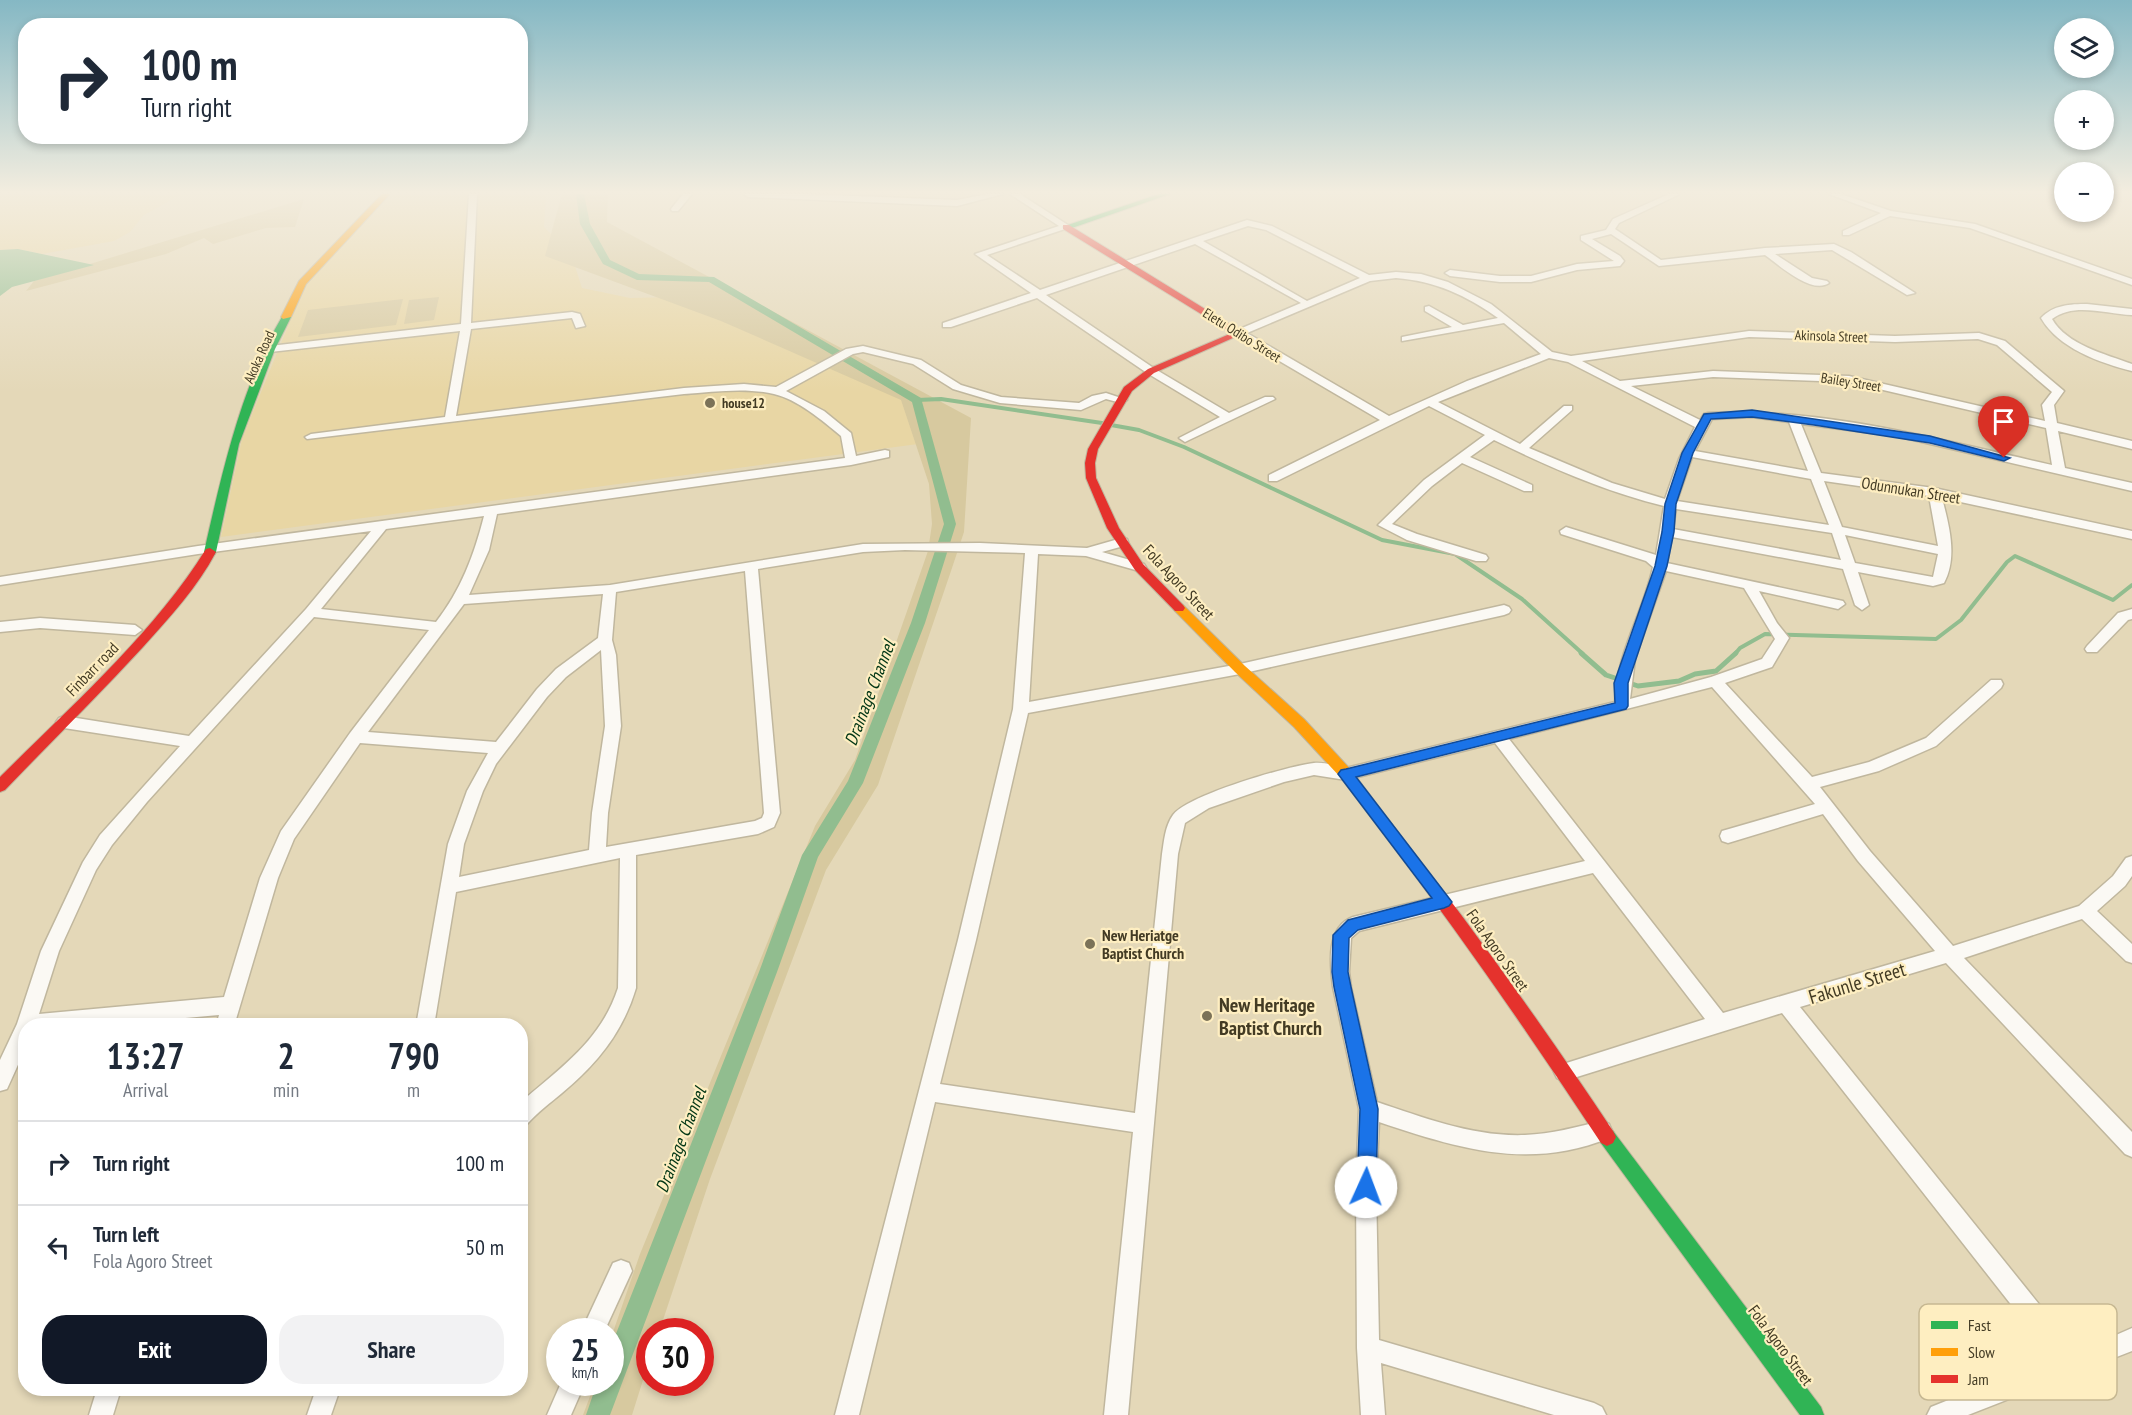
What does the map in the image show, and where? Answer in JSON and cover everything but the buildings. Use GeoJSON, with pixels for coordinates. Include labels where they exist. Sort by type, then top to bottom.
{"type":"FeatureCollection","features":[{"type":"Feature","properties":{"kind":"main road","name":"Akoka Road"},"geometry":{"type":"LineString","coordinates":[[205,549],[229,425],[297,284],[318,260]]}},
{"type":"Feature","properties":{"kind":"main road"},"geometry":{"type":"LineString","coordinates":[[205,549],[234,444],[270,349],[297,284],[321,260]]}},
{"type":"Feature","properties":{"kind":"main road","name":"Eletu Odibo Street"},"geometry":{"type":"LineString","coordinates":[[1118,260],[1239,333]]}},
{"type":"Feature","properties":{"kind":"main road","name":"Fola Agoro Street"},"geometry":{"type":"LineString","coordinates":[[1239,333],[1150,371],[1128,389],[1106,423],[1093,449],[1090,463],[1091,478],[1122,542],[1139,567],[1240,669],[1299,723],[1346,774],[1444,902],[1564,1072],[1602,1131],[1813,1415]]}},
{"type":"Feature","properties":{"kind":"main road","name":"Finbarr road"},"geometry":{"type":"LineString","coordinates":[[0,768],[93,676],[205,549]]}},
{"type":"Feature","properties":{"kind":"main road","name":"Finbarr road"},"geometry":{"type":"LineString","coordinates":[[0,786],[135,648],[201,570],[205,549]]}},
{"type":"Feature","properties":{"kind":"street"},"geometry":{"type":"LineString","coordinates":[[450,420],[466,327],[470,260]]}},
{"type":"Feature","properties":{"kind":"street"},"geometry":{"type":"LineString","coordinates":[[989,260],[1150,371],[1228,417]]}},
{"type":"Feature","properties":{"kind":"street"},"geometry":{"type":"LineString","coordinates":[[947,325],[1136,260]]}},
{"type":"Feature","properties":{"kind":"street"},"geometry":{"type":"LineString","coordinates":[[1231,260],[1302,300]]}},
{"type":"Feature","properties":{"kind":"street"},"geometry":{"type":"LineString","coordinates":[[1332,260],[1368,278]]}},
{"type":"Feature","properties":{"kind":"street"},"geometry":{"type":"LineString","coordinates":[[1450,273],[1500,279],[1531,279],[1577,267],[1617,264],[1618,260]]}},
{"type":"Feature","properties":{"kind":"street"},"geometry":{"type":"LineString","coordinates":[[1655,260],[1659,263],[1685,260]]}},
{"type":"Feature","properties":{"kind":"street"},"geometry":{"type":"LineString","coordinates":[[1778,260],[1809,281],[1824,282]]}},
{"type":"Feature","properties":{"kind":"street"},"geometry":{"type":"LineString","coordinates":[[1856,260],[1910,293]]}},
{"type":"Feature","properties":{"kind":"street"},"geometry":{"type":"LineString","coordinates":[[2069,260],[2132,282]]}},
{"type":"Feature","properties":{"kind":"street"},"geometry":{"type":"LineString","coordinates":[[1239,333],[1368,278],[1399,273],[1423,276],[1463,290],[1480,299],[1549,355]]}},
{"type":"Feature","properties":{"kind":"street"},"geometry":{"type":"LineString","coordinates":[[2132,312],[2078,307],[2059,309],[2046,318],[2053,330],[2071,342],[2132,368]]}},
{"type":"Feature","properties":{"kind":"street"},"geometry":{"type":"LineString","coordinates":[[1429,309],[1461,328]]}},
{"type":"Feature","properties":{"kind":"street"},"geometry":{"type":"LineString","coordinates":[[270,349],[572,315],[576,316],[580,326]]}},
{"type":"Feature","properties":{"kind":"street"},"geometry":{"type":"LineString","coordinates":[[1407,339],[1506,320]]}},
{"type":"Feature","properties":{"kind":"street","name":"Eletu Odibo Street"},"geometry":{"type":"LineString","coordinates":[[1239,333],[1389,421]]}},
{"type":"Feature","properties":{"kind":"street","name":"Akinsola Street"},"geometry":{"type":"LineString","coordinates":[[1549,355],[1571,359],[1635,348],[1749,334],[1895,339],[1979,336],[2001,343],[2058,391],[2048,405],[2054,427]]}},
{"type":"Feature","properties":{"kind":"street"},"geometry":{"type":"LineString","coordinates":[[778,391],[823,364],[850,351],[862,349],[917,362],[957,387],[1000,400],[1081,406],[1096,398],[1106,396],[1121,400]]}},
{"type":"Feature","properties":{"kind":"street"},"geometry":{"type":"LineString","coordinates":[[1273,478],[1469,383],[1549,355]]}},
{"type":"Feature","properties":{"kind":"street"},"geometry":{"type":"LineString","coordinates":[[1571,359],[1618,384],[1704,421],[1752,414],[1930,439],[2132,487]]}},
{"type":"Feature","properties":{"kind":"street","name":"Bailey Street"},"geometry":{"type":"LineString","coordinates":[[1618,384],[1713,374],[1830,377],[1933,397],[2132,446]]}},
{"type":"Feature","properties":{"kind":"street"},"geometry":{"type":"LineString","coordinates":[[311,437],[684,391],[744,387],[778,391],[820,413],[847,435],[851,461]]}},
{"type":"Feature","properties":{"kind":"street"},"geometry":{"type":"LineString","coordinates":[[1185,438],[1269,399]]}},
{"type":"Feature","properties":{"kind":"street"},"geometry":{"type":"LineString","coordinates":[[1429,401],[1569,471],[1609,486],[1670,504],[1837,530],[1945,551]]}},
{"type":"Feature","properties":{"kind":"street"},"geometry":{"type":"LineString","coordinates":[[1522,448],[1568,408]]}},
{"type":"Feature","properties":{"kind":"street"},"geometry":{"type":"LineString","coordinates":[[1793,418],[1837,530],[1863,605]]}},
{"type":"Feature","properties":{"kind":"street"},"geometry":{"type":"LineString","coordinates":[[1622,706],[1621,683],[1661,566],[1668,532],[1670,504],[1688,453],[1704,421]]}},
{"type":"Feature","properties":{"kind":"street"},"geometry":{"type":"LineString","coordinates":[[2054,427],[2059,470]]}},
{"type":"Feature","properties":{"kind":"street"},"geometry":{"type":"LineString","coordinates":[[1481,558],[1412,537],[1384,525],[1428,483],[1493,435]]}},
{"type":"Feature","properties":{"kind":"street","name":"Odunnukan Street"},"geometry":{"type":"LineString","coordinates":[[1688,453],[1814,476],[1934,492],[2132,535]]}},
{"type":"Feature","properties":{"kind":"street"},"geometry":{"type":"LineString","coordinates":[[0,581],[205,549],[491,512],[851,461],[885,454]]}},
{"type":"Feature","properties":{"kind":"street"},"geometry":{"type":"LineString","coordinates":[[1461,458],[1528,488]]}},
{"type":"Feature","properties":{"kind":"street"},"geometry":{"type":"LineString","coordinates":[[1668,532],[1933,582],[1939,580],[1947,545],[1934,492]]}},
{"type":"Feature","properties":{"kind":"street"},"geometry":{"type":"LineString","coordinates":[[228,1018],[269,878],[287,836],[355,737],[460,600],[482,550],[491,512]]}},
{"type":"Feature","properties":{"kind":"street"},"geometry":{"type":"LineString","coordinates":[[28,1018],[50,951],[89,867],[113,832],[311,612],[382,526]]}},
{"type":"Feature","properties":{"kind":"street"},"geometry":{"type":"LineString","coordinates":[[1566,531],[1651,558],[1661,566],[1750,587],[1838,604]]}},
{"type":"Feature","properties":{"kind":"street"},"geometry":{"type":"LineString","coordinates":[[1087,552],[1122,542]]}},
{"type":"Feature","properties":{"kind":"street"},"geometry":{"type":"LineString","coordinates":[[460,600],[610,589],[863,548],[930,546],[1087,552],[1139,567]]}},
{"type":"Feature","properties":{"kind":"street"},"geometry":{"type":"LineString","coordinates":[[847,1415],[967,940],[1021,709],[1032,549]]}},
{"type":"Feature","properties":{"kind":"street"},"geometry":{"type":"LineString","coordinates":[[447,887],[597,855],[758,827],[768,822],[772,813],[751,567]]}},
{"type":"Feature","properties":{"kind":"street"},"geometry":{"type":"LineString","coordinates":[[1116,1415],[1170,854],[1173,831],[1181,817],[1195,807],[1226,795],[1316,769],[1346,774],[1622,706],[1715,681],[1767,663],[1782,638],[1772,626],[1750,587]]}},
{"type":"Feature","properties":{"kind":"street"},"geometry":{"type":"LineString","coordinates":[[597,855],[600,813],[613,726],[609,656],[605,640],[610,589]]}},
{"type":"Feature","properties":{"kind":"street"},"geometry":{"type":"LineString","coordinates":[[1021,709],[1240,669],[1504,610]]}},
{"type":"Feature","properties":{"kind":"street"},"geometry":{"type":"LineString","coordinates":[[311,612],[439,627]]}},
{"type":"Feature","properties":{"kind":"street"},"geometry":{"type":"LineString","coordinates":[[2092,649],[2123,616],[2132,614]]}},
{"type":"Feature","properties":{"kind":"street"},"geometry":{"type":"LineString","coordinates":[[0,627],[40,623],[135,630]]}},
{"type":"Feature","properties":{"kind":"street"},"geometry":{"type":"LineString","coordinates":[[426,1018],[456,844],[490,762],[561,673],[605,640]]}},
{"type":"Feature","properties":{"kind":"street"},"geometry":{"type":"LineString","coordinates":[[1715,681],[1809,784],[1864,856],[1950,955],[2132,1147]]}},
{"type":"Feature","properties":{"kind":"street"},"geometry":{"type":"LineString","coordinates":[[1809,784],[1873,767],[1931,742],[1995,684]]}},
{"type":"Feature","properties":{"kind":"street"},"geometry":{"type":"LineString","coordinates":[[64,722],[192,742]]}},
{"type":"Feature","properties":{"kind":"street"},"geometry":{"type":"LineString","coordinates":[[1498,736],[1719,1023]]}},
{"type":"Feature","properties":{"kind":"street"},"geometry":{"type":"LineString","coordinates":[[355,737],[499,748]]}},
{"type":"Feature","properties":{"kind":"street"},"geometry":{"type":"LineString","coordinates":[[1728,836],[1826,807]]}},
{"type":"Feature","properties":{"kind":"street"},"geometry":{"type":"LineString","coordinates":[[528,1108],[590,1055],[622,1010],[627,988],[628,850]]}},
{"type":"Feature","properties":{"kind":"street","name":"Fakunle Street"},"geometry":{"type":"LineString","coordinates":[[1564,1072],[1719,1023],[1950,955],[2085,911],[2119,881],[2132,863]]}},
{"type":"Feature","properties":{"kind":"street"},"geometry":{"type":"LineString","coordinates":[[1373,1415],[1368,1348],[1366,1187],[1369,1109],[1342,987],[1341,935],[1353,925],[1597,865]]}},
{"type":"Feature","properties":{"kind":"street"},"geometry":{"type":"LineString","coordinates":[[2085,911],[2132,956]]}},
{"type":"Feature","properties":{"kind":"street"},"geometry":{"type":"LineString","coordinates":[[91,1018],[232,1005]]}},
{"type":"Feature","properties":{"kind":"street"},"geometry":{"type":"LineString","coordinates":[[1786,1005],[2025,1304]]}},
{"type":"Feature","properties":{"kind":"street"},"geometry":{"type":"LineString","coordinates":[[0,1082],[18,1042]]}},
{"type":"Feature","properties":{"kind":"street"},"geometry":{"type":"LineString","coordinates":[[929,1092],[1143,1124]]}},
{"type":"Feature","properties":{"kind":"street"},"geometry":{"type":"LineString","coordinates":[[1369,1109],[1448,1134],[1502,1145],[1547,1144],[1602,1131]]}},
{"type":"Feature","properties":{"kind":"street"},"geometry":{"type":"LineString","coordinates":[[599,1318],[621,1271]]}},
{"type":"Feature","properties":{"kind":"street"},"geometry":{"type":"LineString","coordinates":[[2117,1346],[2132,1339]]}},
{"type":"Feature","properties":{"kind":"street"},"geometry":{"type":"LineString","coordinates":[[1368,1348],[1594,1415]]}},
{"type":"Feature","properties":{"kind":"street"},"geometry":{"type":"LineString","coordinates":[[101,1415],[107,1396]]}},
{"type":"Feature","properties":{"kind":"street"},"geometry":{"type":"LineString","coordinates":[[319,1415],[326,1396]]}},
{"type":"Feature","properties":{"kind":"street"},"geometry":{"type":"LineString","coordinates":[[559,1415],[567,1396]]}},
{"type":"Feature","properties":{"kind":"street"},"geometry":{"type":"LineString","coordinates":[[1939,1415],[1976,1400]]}},
{"type":"Feature","properties":{"kind":"shaded area"},"geometry":{"type":"Polygon","coordinates":[[[0,260],[70,260],[94,265],[12,287],[0,296],[0,260]]]}},
{"type":"Feature","properties":{"kind":"shaded area"},"geometry":{"type":"Polygon","coordinates":[[[103,260],[143,260],[26,291],[34,281],[103,260]]]}},
{"type":"Feature","properties":{"kind":"shaded area"},"geometry":{"type":"Polygon","coordinates":[[[324,260],[573,260],[582,288],[630,298],[676,297],[910,401],[918,444],[221,537],[242,439],[308,277],[324,260]]]}},
{"type":"Feature","properties":{"kind":"shaded area"},"geometry":{"type":"Polygon","coordinates":[[[556,260],[678,260],[971,418],[964,532],[878,785],[826,870],[710,1179],[664,1318],[636,1318],[636,1396],[638,1396],[632,1415],[583,1415],[590,1396],[624,1396],[624,1318],[618,1318],[640,1254],[815,826],[855,760],[928,551],[932,524],[929,484],[901,400],[721,321],[556,260]]]}},
{"type":"Feature","properties":{"kind":"shaded area"},"geometry":{"type":"Polygon","coordinates":[[[439,297],[434,320],[404,324],[409,300],[439,297]]]}},
{"type":"Feature","properties":{"kind":"shaded area"},"geometry":{"type":"Polygon","coordinates":[[[403,299],[396,325],[298,337],[308,310],[403,299]]]}},
{"type":"Feature","properties":{"kind":"waterway","name":"Drainage Channel"},"geometry":{"type":"LineString","coordinates":[[605,260],[637,277],[711,279],[917,400],[950,524],[918,623],[855,783],[810,855],[768,972],[624,1344]]}},
{"type":"Feature","properties":{"kind":"waterway"},"geometry":{"type":"LineString","coordinates":[[917,400],[941,399],[1102,423]]}},
{"type":"Feature","properties":{"kind":"waterway"},"geometry":{"type":"LineString","coordinates":[[1111,425],[1139,430],[1184,447],[1382,540],[1455,554],[1522,599],[1583,654]]}},
{"type":"Feature","properties":{"kind":"waterway"},"geometry":{"type":"LineString","coordinates":[[1735,654],[1740,648],[1765,634],[1936,639],[1961,620],[2007,562],[2015,556],[2113,600],[2132,585]]}},
{"type":"Feature","properties":{"kind":"waterway"},"geometry":{"type":"LineString","coordinates":[[1581,653],[1606,675],[1621,680]]}},
{"type":"Feature","properties":{"kind":"waterway"},"geometry":{"type":"LineString","coordinates":[[1629,683],[1638,686],[1679,681],[1695,674],[1716,671],[1735,654]]}},
{"type":"Feature","properties":{"kind":"waterway","name":"Drainage Channel"},"geometry":{"type":"LineString","coordinates":[[598,1415],[605,1396]]}},
{"type":"Feature","properties":{"kind":"traffic: fast"},"geometry":{"type":"LineString","coordinates":[[210,552],[234,444],[270,349],[286,317]]}},
{"type":"Feature","properties":{"kind":"traffic: fast"},"geometry":{"type":"LineString","coordinates":[[1607,1137],[1813,1415]]}},
{"type":"Feature","properties":{"kind":"traffic: slow"},"geometry":{"type":"LineString","coordinates":[[286,317],[302,283],[324,260]]}},
{"type":"Feature","properties":{"kind":"traffic: slow"},"geometry":{"type":"LineString","coordinates":[[1179,608],[1240,669],[1299,723],[1346,774],[1393,836]]}},
{"type":"Feature","properties":{"kind":"traffic: jam"},"geometry":{"type":"LineString","coordinates":[[1120,260],[1239,333]]}},
{"type":"Feature","properties":{"kind":"traffic: jam"},"geometry":{"type":"LineString","coordinates":[[1179,608],[1139,567],[1113,528],[1091,478],[1090,463],[1093,449],[1128,389],[1151,371],[1239,333]]}},
{"type":"Feature","properties":{"kind":"traffic: jam"},"geometry":{"type":"LineString","coordinates":[[0,786],[171,608],[196,576],[210,552]]}},
{"type":"Feature","properties":{"kind":"traffic: jam"},"geometry":{"type":"LineString","coordinates":[[1393,836],[1444,902],[1607,1137]]}},
{"type":"Feature","properties":{"kind":"place","name":"house12"},"geometry":{"type":"Point","coordinates":[710,403]}},
{"type":"Feature","properties":{"kind":"place","name":"New Heriatge Baptist Church"},"geometry":{"type":"Point","coordinates":[1090,944]}},
{"type":"Feature","properties":{"kind":"place","name":"New Heritage Baptist Church"},"geometry":{"type":"Point","coordinates":[1207,1016]}},
{"type":"Feature","properties":{"kind":"route"},"geometry":{"type":"LineString","coordinates":[[1366,1187],[1369,1109],[1342,987],[1341,935],[1353,925],[1444,902],[1346,774],[1622,706],[1621,683],[1661,566],[1668,532],[1670,504],[1688,453],[1701,425],[1708,416],[1732,413],[1752,414],[1896,433],[1930,439],[2004,458]]}}]}
